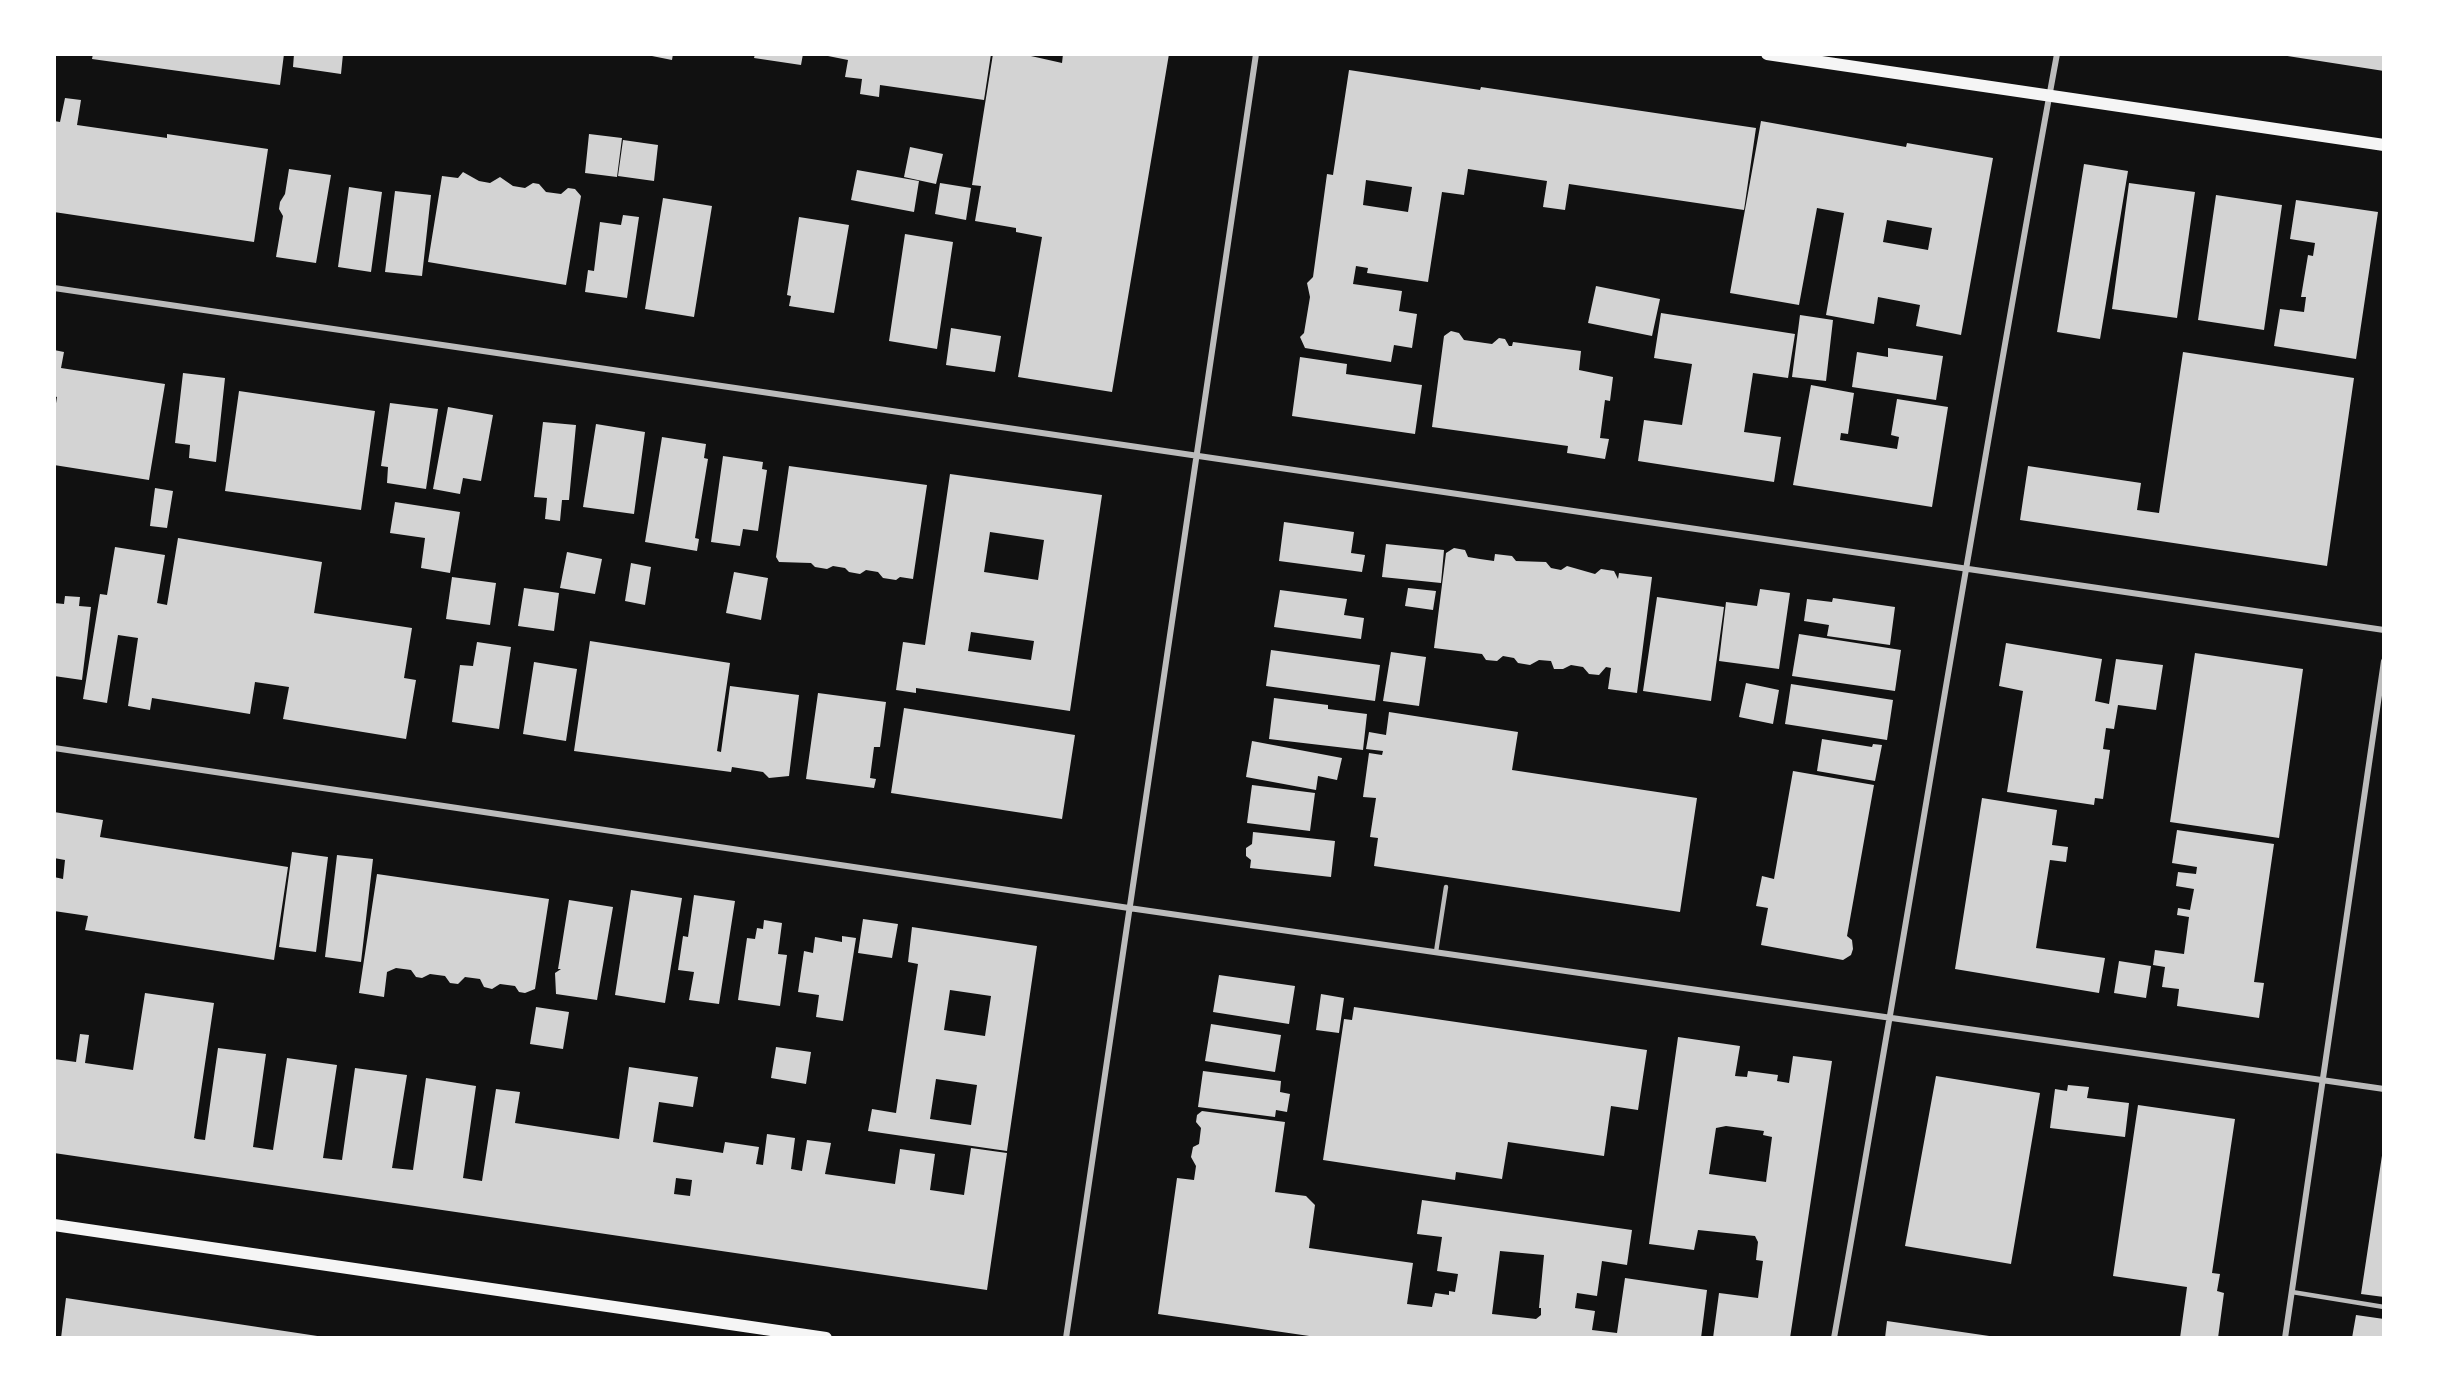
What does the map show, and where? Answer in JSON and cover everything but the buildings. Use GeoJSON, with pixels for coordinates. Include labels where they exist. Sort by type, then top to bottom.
{"type":"FeatureCollection","features":[{"type":"Feature","properties":{"kind":"main road"},"geometry":{"type":"LineString","coordinates":[[1767,54],[2384,145]]}},
{"type":"Feature","properties":{"kind":"main road"},"geometry":{"type":"LineString","coordinates":[[54,1225],[826,1338]]}},
{"type":"Feature","properties":{"kind":"street"},"geometry":{"type":"LineString","coordinates":[[1066,1338],[1256,54]]}},
{"type":"Feature","properties":{"kind":"street"},"geometry":{"type":"LineString","coordinates":[[1834,1338],[1891,1018],[1964,569],[2057,54]]}},
{"type":"Feature","properties":{"kind":"street"},"geometry":{"type":"LineString","coordinates":[[54,288],[2384,630]]}},
{"type":"Feature","properties":{"kind":"street"},"geometry":{"type":"LineString","coordinates":[[2285,1338],[2384,661]]}},
{"type":"Feature","properties":{"kind":"street"},"geometry":{"type":"LineString","coordinates":[[54,748],[1129,908],[2384,1089]]}},
{"type":"Feature","properties":{"kind":"lane"},"geometry":{"type":"LineString","coordinates":[[1436,952],[1446,887]]}},
{"type":"Feature","properties":{"kind":"lane"},"geometry":{"type":"LineString","coordinates":[[2292,1292],[2384,1307]]}}]}
